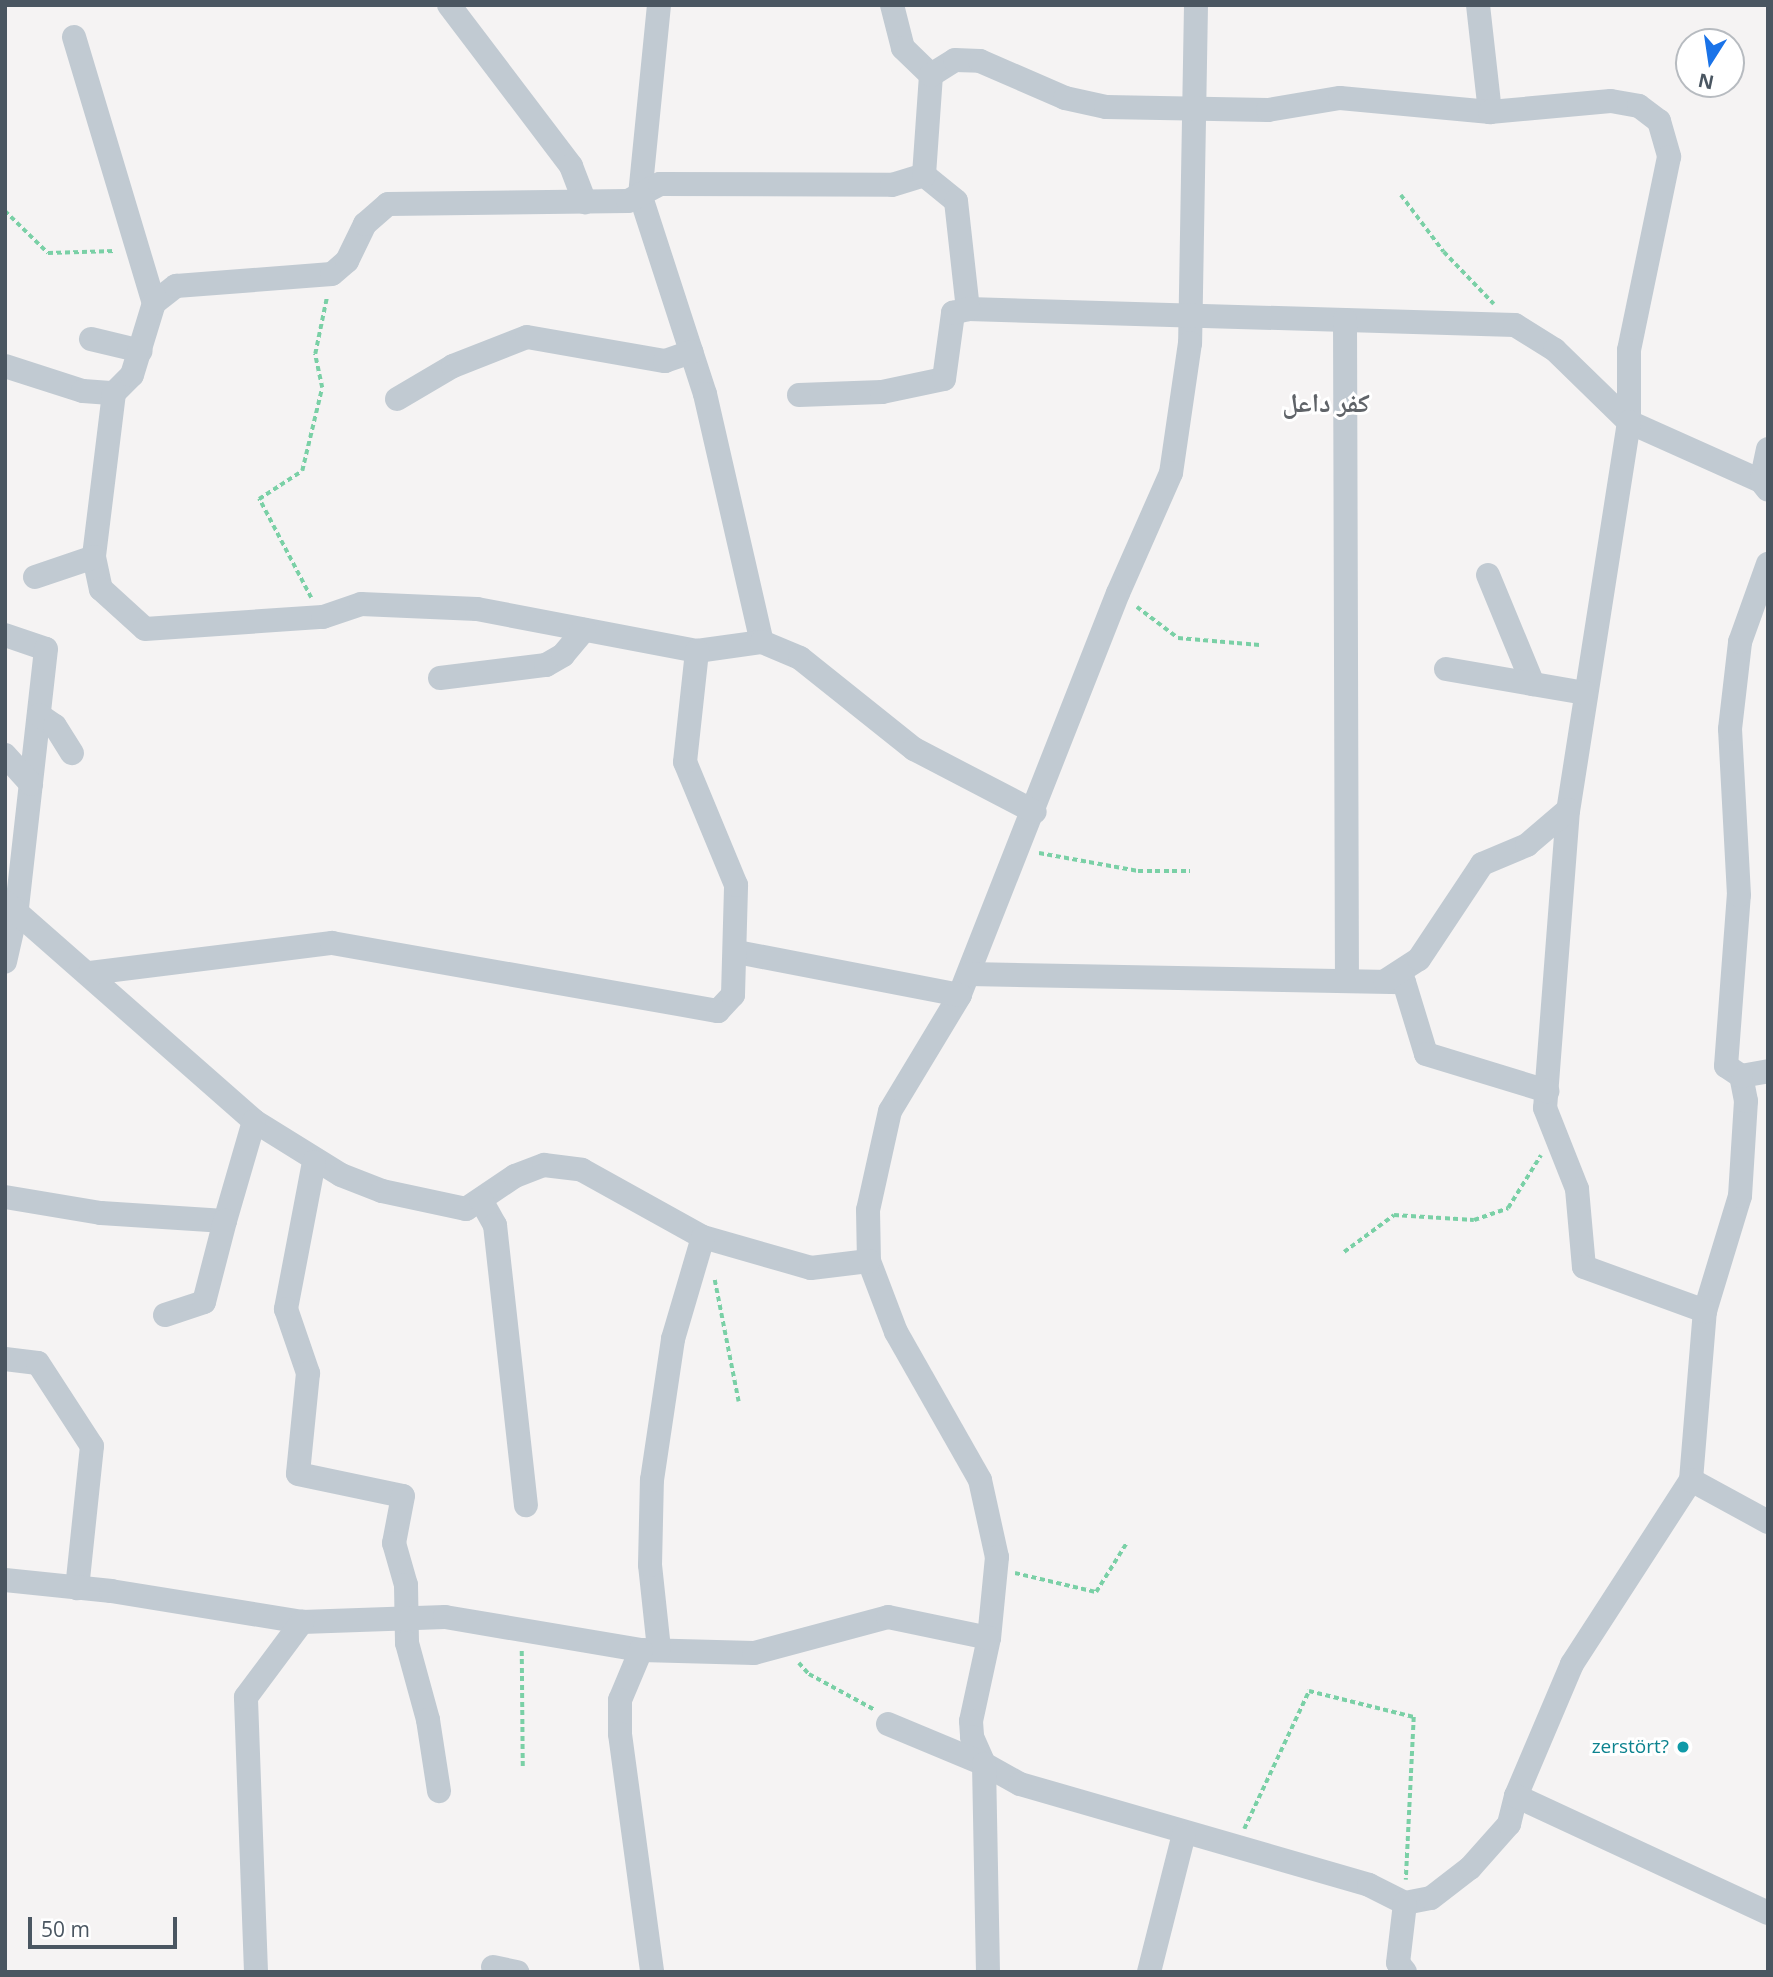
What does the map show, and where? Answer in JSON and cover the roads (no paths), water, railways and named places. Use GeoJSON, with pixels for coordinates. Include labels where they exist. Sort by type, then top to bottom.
{"type":"FeatureCollection","features":[{"type":"Feature","properties":{"kind":"street"},"geometry":{"type":"LineString","coordinates":[[449,5],[571,166],[585,202]]}},
{"type":"Feature","properties":{"kind":"street"},"geometry":{"type":"LineString","coordinates":[[659,5],[640,194],[691,352],[762,642]]}},
{"type":"Feature","properties":{"kind":"street"},"geometry":{"type":"LineString","coordinates":[[892,5],[903,48],[931,75]]}},
{"type":"Feature","properties":{"kind":"street"},"geometry":{"type":"LineString","coordinates":[[988,1972],[984,1764],[972,1737],[971,1721],[989,1638],[996,1568],[980,1480],[896,1332],[869,1261],[869,1210],[890,1111],[965,984],[1035,812],[1118,593],[1171,472],[1185,398],[1191,314],[1196,5]]}},
{"type":"Feature","properties":{"kind":"street"},"geometry":{"type":"LineString","coordinates":[[1478,5],[1490,112]]}},
{"type":"Feature","properties":{"kind":"street"},"geometry":{"type":"LineString","coordinates":[[74,37],[154,303],[132,375],[114,393],[94,557],[101,589],[145,629],[323,617],[338,609],[361,604],[477,609],[697,651],[762,642],[800,658],[914,749],[1035,812]]}},
{"type":"Feature","properties":{"kind":"street"},"geometry":{"type":"LineString","coordinates":[[931,75],[955,60],[980,61],[1065,98],[1106,107],[1195,111],[1268,110],[1340,98],[1490,112],[1611,101],[1639,106],[1659,121],[1669,157],[1629,350],[1629,422],[1568,810],[1545,1108],[1577,1189],[1584,1266],[1705,1311]]}},
{"type":"Feature","properties":{"kind":"street"},"geometry":{"type":"LineString","coordinates":[[924,175],[931,75]]}},
{"type":"Feature","properties":{"kind":"street"},"geometry":{"type":"LineString","coordinates":[[154,303],[176,286],[332,274],[347,261],[365,224],[388,204],[628,201],[660,184],[891,185],[924,175]]}},
{"type":"Feature","properties":{"kind":"street"},"geometry":{"type":"LineString","coordinates":[[924,175],[956,201],[968,309]]}},
{"type":"Feature","properties":{"kind":"street"},"geometry":{"type":"LineString","coordinates":[[799,395],[882,392],[944,379],[953,313],[968,309],[1515,325],[1555,350],[1629,422],[1764,485],[1768,449]]}},
{"type":"Feature","properties":{"kind":"street"},"geometry":{"type":"LineString","coordinates":[[1345,320],[1347,979]]}},
{"type":"Feature","properties":{"kind":"street"},"geometry":{"type":"LineString","coordinates":[[397,399],[453,366],[527,337],[664,361],[691,352]]}},
{"type":"Feature","properties":{"kind":"street"},"geometry":{"type":"LineString","coordinates":[[91,339],[141,351]]}},
{"type":"Feature","properties":{"kind":"street"},"geometry":{"type":"LineString","coordinates":[[5,366],[83,391],[114,393]]}},
{"type":"Feature","properties":{"kind":"street"},"geometry":{"type":"LineString","coordinates":[[35,577],[94,557]]}},
{"type":"Feature","properties":{"kind":"street"},"geometry":{"type":"LineString","coordinates":[[1768,564],[1740,642],[1730,729],[1739,895],[1726,1066],[1741,1076],[1768,1071]]}},
{"type":"Feature","properties":{"kind":"street"},"geometry":{"type":"LineString","coordinates":[[1488,575],[1532,684]]}},
{"type":"Feature","properties":{"kind":"street"},"geometry":{"type":"LineString","coordinates":[[440,678],[546,665],[563,655],[584,630]]}},
{"type":"Feature","properties":{"kind":"street"},"geometry":{"type":"LineString","coordinates":[[5,635],[47,649],[5,962]]}},
{"type":"Feature","properties":{"kind":"street"},"geometry":{"type":"LineString","coordinates":[[90,972],[332,943],[718,1011],[733,995],[737,952],[736,885],[685,762],[697,651]]}},
{"type":"Feature","properties":{"kind":"street"},"geometry":{"type":"LineString","coordinates":[[1446,669],[1585,693]]}},
{"type":"Feature","properties":{"kind":"street"},"geometry":{"type":"LineString","coordinates":[[39,715],[55,726],[72,753]]}},
{"type":"Feature","properties":{"kind":"street"},"geometry":{"type":"LineString","coordinates":[[5,755],[31,784]]}},
{"type":"Feature","properties":{"kind":"street"},"geometry":{"type":"LineString","coordinates":[[1385,981],[1419,959],[1482,864],[1527,845],[1568,810]]}},
{"type":"Feature","properties":{"kind":"street"},"geometry":{"type":"LineString","coordinates":[[11,906],[90,972],[254,1121],[314,1162],[382,1191],[466,1209],[515,1176],[544,1165],[582,1170],[704,1237],[811,1268],[869,1261]]}},
{"type":"Feature","properties":{"kind":"street"},"geometry":{"type":"LineString","coordinates":[[737,952],[965,984],[1347,979],[1405,982],[1426,1054],[1547,1091]]}},
{"type":"Feature","properties":{"kind":"street"},"geometry":{"type":"LineString","coordinates":[[888,1724],[984,1764],[1020,1784],[1369,1885],[1405,1903],[1431,1898],[1470,1868],[1509,1824],[1516,1796],[1572,1664],[1691,1480],[1705,1311],[1740,1196],[1746,1101],[1741,1076]]}},
{"type":"Feature","properties":{"kind":"street"},"geometry":{"type":"LineString","coordinates":[[165,1315],[204,1302],[254,1121]]}},
{"type":"Feature","properties":{"kind":"street"},"geometry":{"type":"LineString","coordinates":[[314,1162],[286,1309],[308,1373],[298,1474],[403,1496],[394,1543],[406,1585],[407,1643],[428,1720],[439,1791]]}},
{"type":"Feature","properties":{"kind":"street"},"geometry":{"type":"LineString","coordinates":[[5,1197],[100,1213],[225,1221]]}},
{"type":"Feature","properties":{"kind":"street"},"geometry":{"type":"LineString","coordinates":[[481,1200],[495,1225],[526,1505]]}},
{"type":"Feature","properties":{"kind":"street"},"geometry":{"type":"LineString","coordinates":[[652,1972],[620,1734],[620,1700],[650,1650],[652,1480],[673,1339],[704,1237]]}},
{"type":"Feature","properties":{"kind":"street"},"geometry":{"type":"LineString","coordinates":[[5,1359],[38,1363],[92,1446],[77,1588]]}},
{"type":"Feature","properties":{"kind":"street"},"geometry":{"type":"LineString","coordinates":[[1691,1480],[1768,1522]]}},
{"type":"Feature","properties":{"kind":"street"},"geometry":{"type":"LineString","coordinates":[[5,1580],[77,1588],[302,1622],[445,1617],[650,1650],[754,1653],[888,1617],[989,1638]]}},
{"type":"Feature","properties":{"kind":"street"},"geometry":{"type":"LineString","coordinates":[[256,1972],[246,1697],[302,1622]]}},
{"type":"Feature","properties":{"kind":"street"},"geometry":{"type":"LineString","coordinates":[[1516,1796],[1768,1913]]}},
{"type":"Feature","properties":{"kind":"street"},"geometry":{"type":"LineString","coordinates":[[1149,1972],[1184,1833]]}},
{"type":"Feature","properties":{"kind":"street"},"geometry":{"type":"LineString","coordinates":[[1395,1969],[1405,1903]]}},
{"type":"Feature","properties":{"kind":"street"},"geometry":{"type":"LineString","coordinates":[[493,1967],[517,1972]]}},
{"type":"Feature","properties":{"kind":"place","name":"zerstört?"},"geometry":{"type":"Point","coordinates":[1683,1747]}},
{"type":"Feature","properties":{"kind":"district","name":"كفر داعل"},"geometry":{"type":"Point","coordinates":[1326,403]}}]}
